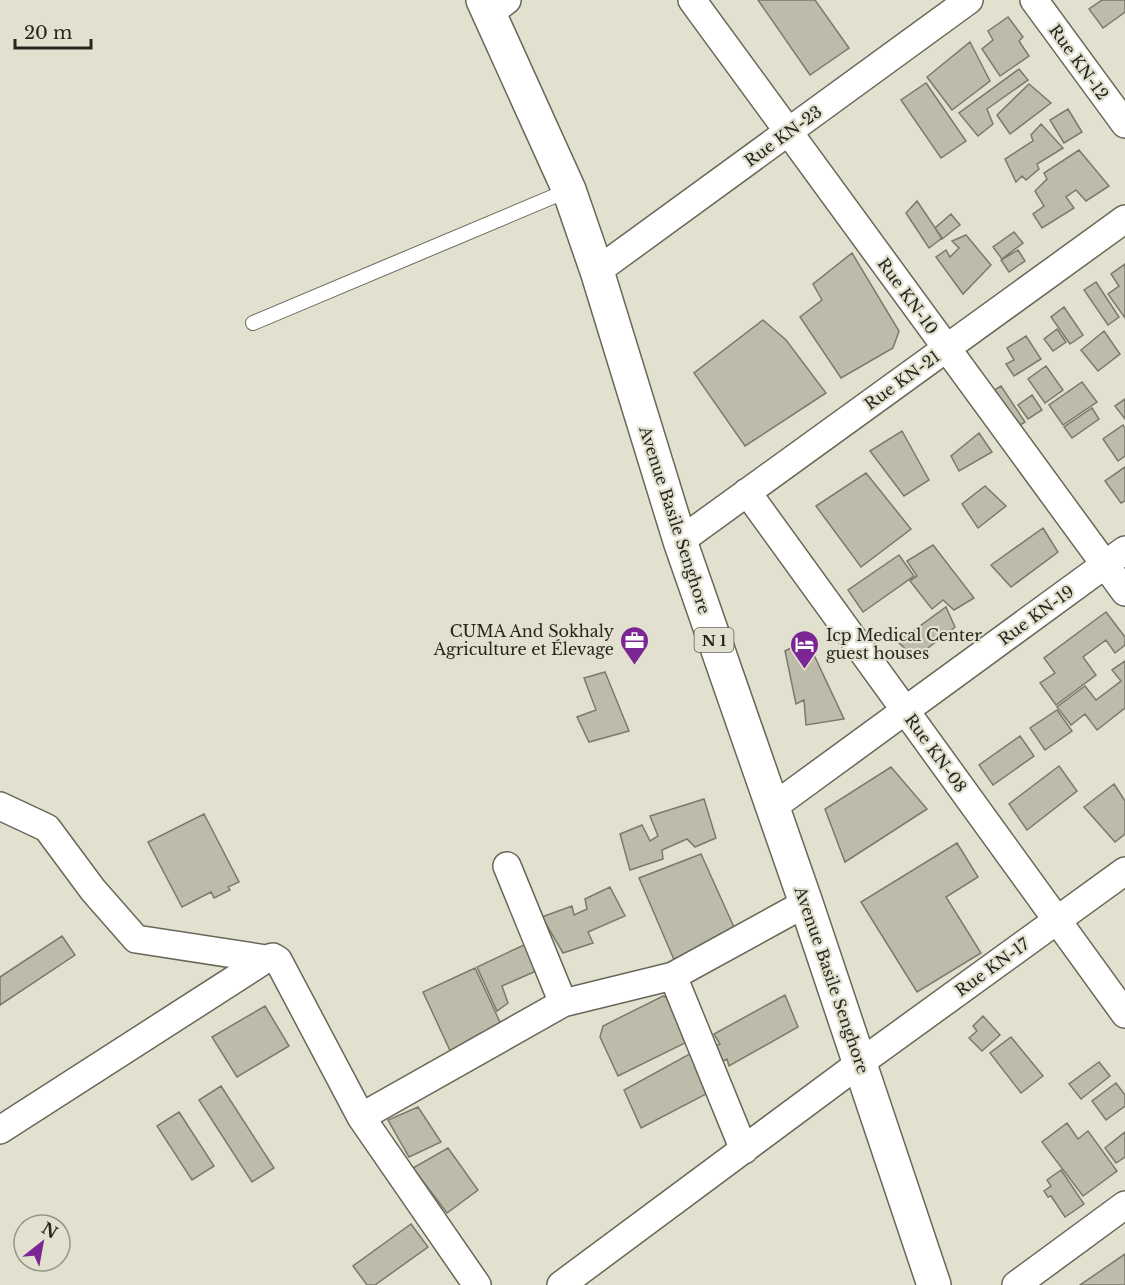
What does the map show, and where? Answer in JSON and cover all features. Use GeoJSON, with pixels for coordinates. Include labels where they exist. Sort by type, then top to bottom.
{"type":"FeatureCollection","features":[{"type":"Feature","properties":{"kind":"highway","name":"Avenue Basile Senghore"},"geometry":{"type":"LineString","coordinates":[[493,4],[569,190],[597,271],[680,541],[806,903],[934,1285]]}},
{"type":"Feature","properties":{"kind":"street","name":"Rue KN-10"},"geometry":{"type":"LineString","coordinates":[[692,0],[946,348],[1115,557],[1125,592]]}},
{"type":"Feature","properties":{"kind":"street","name":"Rue KN-23"},"geometry":{"type":"LineString","coordinates":[[597,271],[969,0]]}},
{"type":"Feature","properties":{"kind":"street","name":"Rue KN-12"},"geometry":{"type":"LineString","coordinates":[[1034,0],[1125,124]]}},
{"type":"Feature","properties":{"kind":"street","name":"Rue KN-21"},"geometry":{"type":"LineString","coordinates":[[680,541],[1125,219]]}},
{"type":"Feature","properties":{"kind":"street","name":"Rue KN-08"},"geometry":{"type":"LineString","coordinates":[[747,492],[1125,1014]]}},
{"type":"Feature","properties":{"kind":"street","name":"Rue KN-19"},"geometry":{"type":"LineString","coordinates":[[773,807],[1115,557]]}},
{"type":"Feature","properties":{"kind":"street"},"geometry":{"type":"LineString","coordinates":[[0,806],[47,828],[93,890],[136,939],[266,959]]}},
{"type":"Feature","properties":{"kind":"street"},"geometry":{"type":"LineString","coordinates":[[507,866],[563,1004]]}},
{"type":"Feature","properties":{"kind":"street","name":"Rue KN-17"},"geometry":{"type":"LineString","coordinates":[[561,1285],[860,1063],[1125,871]]}},
{"type":"Feature","properties":{"kind":"street"},"geometry":{"type":"LineString","coordinates":[[361,1117],[563,1004],[673,976],[806,903]]}},
{"type":"Feature","properties":{"kind":"street"},"geometry":{"type":"LineString","coordinates":[[0,1130],[266,959],[273,957],[278,960],[361,1117],[477,1285]]}},
{"type":"Feature","properties":{"kind":"street"},"geometry":{"type":"LineString","coordinates":[[673,976],[744,1150]]}},
{"type":"Feature","properties":{"kind":"street"},"geometry":{"type":"LineString","coordinates":[[1016,1285],[1125,1205]]}},
{"type":"Feature","properties":{"kind":"lane"},"geometry":{"type":"LineString","coordinates":[[253,323],[569,190]]}},
{"type":"Feature","properties":{"kind":"building"},"geometry":{"type":"Polygon","coordinates":[[[758,0],[815,0],[849,48],[810,75],[758,0]]]}},
{"type":"Feature","properties":{"kind":"building"},"geometry":{"type":"Polygon","coordinates":[[[1102,0],[1125,0],[1125,12],[1103,28],[1089,9],[1102,0]]]}},
{"type":"Feature","properties":{"kind":"building"},"geometry":{"type":"Polygon","coordinates":[[[1008,17],[1023,37],[1019,41],[1029,56],[1000,76],[982,49],[993,40],[988,31],[1008,17]]]}},
{"type":"Feature","properties":{"kind":"building"},"geometry":{"type":"Polygon","coordinates":[[[970,42],[990,81],[952,110],[927,77],[970,42]]]}},
{"type":"Feature","properties":{"kind":"building"},"geometry":{"type":"Polygon","coordinates":[[[1019,69],[1028,80],[987,109],[993,124],[978,136],[959,113],[1019,69]]]}},
{"type":"Feature","properties":{"kind":"building"},"geometry":{"type":"Polygon","coordinates":[[[926,83],[966,141],[941,158],[901,100],[926,83]]]}},
{"type":"Feature","properties":{"kind":"building"},"geometry":{"type":"Polygon","coordinates":[[[1029,84],[1051,103],[1010,134],[997,115],[1029,84]]]}},
{"type":"Feature","properties":{"kind":"building"},"geometry":{"type":"Polygon","coordinates":[[[1068,109],[1082,132],[1064,143],[1050,120],[1068,109]]]}},
{"type":"Feature","properties":{"kind":"building"},"geometry":{"type":"Polygon","coordinates":[[[1041,124],[1063,148],[1037,164],[1039,169],[1026,180],[1022,176],[1016,182],[1005,159],[1033,141],[1031,135],[1041,124]]]}},
{"type":"Feature","properties":{"kind":"building"},"geometry":{"type":"Polygon","coordinates":[[[1079,150],[1109,186],[1086,201],[1076,190],[1066,197],[1074,208],[1042,228],[1033,214],[1044,206],[1035,191],[1047,179],[1044,173],[1079,150]]]}},
{"type":"Feature","properties":{"kind":"building"},"geometry":{"type":"Polygon","coordinates":[[[917,201],[942,238],[929,248],[906,213],[917,201]]]}},
{"type":"Feature","properties":{"kind":"building"},"geometry":{"type":"Polygon","coordinates":[[[951,214],[960,225],[942,239],[935,228],[951,214]]]}},
{"type":"Feature","properties":{"kind":"building"},"geometry":{"type":"Polygon","coordinates":[[[1014,232],[1023,243],[1002,259],[993,247],[1014,232]]]}},
{"type":"Feature","properties":{"kind":"building"},"geometry":{"type":"Polygon","coordinates":[[[966,235],[991,265],[963,294],[936,257],[946,250],[950,257],[959,248],[952,241],[966,235]]]}},
{"type":"Feature","properties":{"kind":"building"},"geometry":{"type":"Polygon","coordinates":[[[1018,250],[1025,261],[1009,272],[1001,260],[1018,250]]]}},
{"type":"Feature","properties":{"kind":"building"},"geometry":{"type":"Polygon","coordinates":[[[852,253],[899,331],[893,348],[841,378],[800,317],[822,300],[813,284],[852,253]]]}},
{"type":"Feature","properties":{"kind":"building"},"geometry":{"type":"Polygon","coordinates":[[[1125,264],[1125,318],[1108,294],[1119,286],[1111,274],[1125,264]]]}},
{"type":"Feature","properties":{"kind":"building"},"geometry":{"type":"Polygon","coordinates":[[[1096,282],[1119,317],[1108,325],[1084,290],[1096,282]]]}},
{"type":"Feature","properties":{"kind":"building"},"geometry":{"type":"Polygon","coordinates":[[[1064,307],[1083,335],[1070,344],[1051,317],[1064,307]]]}},
{"type":"Feature","properties":{"kind":"building"},"geometry":{"type":"Polygon","coordinates":[[[763,320],[786,340],[826,393],[745,446],[694,373],[763,320]]]}},
{"type":"Feature","properties":{"kind":"building"},"geometry":{"type":"Polygon","coordinates":[[[1057,329],[1066,342],[1053,351],[1044,339],[1057,329]]]}},
{"type":"Feature","properties":{"kind":"building"},"geometry":{"type":"Polygon","coordinates":[[[1104,331],[1120,354],[1098,371],[1081,350],[1104,331]]]}},
{"type":"Feature","properties":{"kind":"building"},"geometry":{"type":"Polygon","coordinates":[[[1026,336],[1041,359],[1014,376],[1006,364],[1014,360],[1007,348],[1026,336]]]}},
{"type":"Feature","properties":{"kind":"building"},"geometry":{"type":"Polygon","coordinates":[[[1046,366],[1063,390],[1045,403],[1028,379],[1046,366]]]}},
{"type":"Feature","properties":{"kind":"building"},"geometry":{"type":"Polygon","coordinates":[[[1082,382],[1097,402],[1063,425],[1049,405],[1082,382]]]}},
{"type":"Feature","properties":{"kind":"building"},"geometry":{"type":"Polygon","coordinates":[[[1001,386],[1025,422],[1017,427],[993,391],[1001,386]]]}},
{"type":"Feature","properties":{"kind":"building"},"geometry":{"type":"Polygon","coordinates":[[[1032,395],[1042,410],[1028,419],[1018,405],[1032,395]]]}},
{"type":"Feature","properties":{"kind":"building"},"geometry":{"type":"Polygon","coordinates":[[[1125,399],[1125,419],[1115,406],[1125,399]]]}},
{"type":"Feature","properties":{"kind":"building"},"geometry":{"type":"Polygon","coordinates":[[[1092,408],[1099,419],[1072,438],[1064,427],[1092,408]]]}},
{"type":"Feature","properties":{"kind":"building"},"geometry":{"type":"Polygon","coordinates":[[[1123,425],[1125,428],[1125,456],[1118,461],[1103,439],[1123,425]]]}},
{"type":"Feature","properties":{"kind":"building"},"geometry":{"type":"Polygon","coordinates":[[[902,431],[929,480],[904,496],[870,451],[902,431]]]}},
{"type":"Feature","properties":{"kind":"building"},"geometry":{"type":"Polygon","coordinates":[[[979,433],[992,452],[959,471],[951,456],[979,433]]]}},
{"type":"Feature","properties":{"kind":"building"},"geometry":{"type":"Polygon","coordinates":[[[1125,467],[1125,501],[1121,503],[1105,481],[1125,467]]]}},
{"type":"Feature","properties":{"kind":"building"},"geometry":{"type":"Polygon","coordinates":[[[866,473],[911,529],[861,567],[816,506],[866,473]]]}},
{"type":"Feature","properties":{"kind":"building"},"geometry":{"type":"Polygon","coordinates":[[[985,486],[1006,506],[978,528],[962,504],[985,486]]]}},
{"type":"Feature","properties":{"kind":"building"},"geometry":{"type":"Polygon","coordinates":[[[1043,528],[1058,552],[1011,587],[991,565],[1043,528]]]}},
{"type":"Feature","properties":{"kind":"building"},"geometry":{"type":"Polygon","coordinates":[[[933,545],[974,598],[954,610],[943,600],[932,609],[910,581],[917,576],[907,561],[933,545]]]}},
{"type":"Feature","properties":{"kind":"building"},"geometry":{"type":"Polygon","coordinates":[[[899,555],[914,576],[863,612],[848,590],[899,555]]]}},
{"type":"Feature","properties":{"kind":"building"},"geometry":{"type":"Polygon","coordinates":[[[946,607],[955,627],[915,658],[898,642],[946,607]]]}},
{"type":"Feature","properties":{"kind":"building"},"geometry":{"type":"Polygon","coordinates":[[[1106,612],[1125,637],[1125,645],[1115,653],[1106,640],[1083,657],[1096,675],[1056,705],[1040,683],[1055,673],[1044,658],[1106,612]]]}},
{"type":"Feature","properties":{"kind":"building"},"geometry":{"type":"Polygon","coordinates":[[[807,640],[844,719],[806,725],[804,700],[796,704],[785,651],[807,640]]]}},
{"type":"Feature","properties":{"kind":"building"},"geometry":{"type":"Polygon","coordinates":[[[1125,661],[1125,708],[1097,730],[1085,714],[1071,725],[1057,707],[1085,686],[1096,700],[1121,681],[1112,670],[1125,661]]]}},
{"type":"Feature","properties":{"kind":"building"},"geometry":{"type":"Polygon","coordinates":[[[605,672],[629,731],[589,742],[577,717],[596,710],[584,678],[605,672]]]}},
{"type":"Feature","properties":{"kind":"building"},"geometry":{"type":"Polygon","coordinates":[[[1057,710],[1072,731],[1045,750],[1030,728],[1057,710]]]}},
{"type":"Feature","properties":{"kind":"building"},"geometry":{"type":"Polygon","coordinates":[[[1020,736],[1034,756],[993,785],[979,765],[1020,736]]]}},
{"type":"Feature","properties":{"kind":"building"},"geometry":{"type":"Polygon","coordinates":[[[1059,766],[1077,791],[1027,830],[1009,804],[1059,766]]]}},
{"type":"Feature","properties":{"kind":"building"},"geometry":{"type":"Polygon","coordinates":[[[891,767],[927,809],[845,862],[825,809],[891,767]]]}},
{"type":"Feature","properties":{"kind":"building"},"geometry":{"type":"Polygon","coordinates":[[[1114,784],[1125,801],[1125,834],[1115,842],[1084,807],[1114,784]]]}},
{"type":"Feature","properties":{"kind":"building"},"geometry":{"type":"Polygon","coordinates":[[[704,799],[716,838],[695,847],[687,839],[662,850],[663,859],[630,870],[620,834],[642,825],[650,841],[658,836],[650,816],[704,799]]]}},
{"type":"Feature","properties":{"kind":"building"},"geometry":{"type":"Polygon","coordinates":[[[204,814],[239,882],[228,887],[230,890],[214,898],[211,892],[182,907],[148,842],[204,814]]]}},
{"type":"Feature","properties":{"kind":"building"},"geometry":{"type":"Polygon","coordinates":[[[957,843],[978,877],[946,897],[981,953],[917,992],[861,902],[957,843]]]}},
{"type":"Feature","properties":{"kind":"building"},"geometry":{"type":"Polygon","coordinates":[[[701,854],[738,936],[675,962],[639,878],[701,854]]]}},
{"type":"Feature","properties":{"kind":"building"},"geometry":{"type":"Polygon","coordinates":[[[610,887],[625,916],[588,932],[593,943],[563,953],[542,917],[572,906],[574,915],[587,909],[585,899],[610,887]]]}},
{"type":"Feature","properties":{"kind":"building"},"geometry":{"type":"Polygon","coordinates":[[[62,936],[75,955],[0,1005],[0,977],[62,936]]]}},
{"type":"Feature","properties":{"kind":"building"},"geometry":{"type":"Polygon","coordinates":[[[526,944],[536,971],[502,986],[508,1003],[497,1011],[477,967],[526,944]]]}},
{"type":"Feature","properties":{"kind":"building"},"geometry":{"type":"Polygon","coordinates":[[[475,968],[505,1033],[453,1057],[423,992],[475,968]]]}},
{"type":"Feature","properties":{"kind":"building"},"geometry":{"type":"Polygon","coordinates":[[[785,995],[798,1027],[729,1066],[727,1059],[721,1062],[714,1046],[720,1044],[714,1034],[785,995]]]}},
{"type":"Feature","properties":{"kind":"building"},"geometry":{"type":"Polygon","coordinates":[[[663,996],[674,1001],[693,1039],[618,1076],[600,1037],[603,1026],[663,996]]]}},
{"type":"Feature","properties":{"kind":"building"},"geometry":{"type":"Polygon","coordinates":[[[265,1006],[289,1046],[237,1077],[212,1037],[265,1006]]]}},
{"type":"Feature","properties":{"kind":"building"},"geometry":{"type":"Polygon","coordinates":[[[983,1016],[1000,1035],[982,1051],[969,1038],[977,1031],[973,1026],[983,1016]]]}},
{"type":"Feature","properties":{"kind":"building"},"geometry":{"type":"Polygon","coordinates":[[[1011,1037],[1043,1076],[1021,1093],[990,1053],[1011,1037]]]}},
{"type":"Feature","properties":{"kind":"building"},"geometry":{"type":"Polygon","coordinates":[[[695,1051],[710,1092],[641,1128],[624,1090],[695,1051]]]}},
{"type":"Feature","properties":{"kind":"building"},"geometry":{"type":"Polygon","coordinates":[[[1099,1062],[1110,1076],[1081,1099],[1069,1084],[1099,1062]]]}},
{"type":"Feature","properties":{"kind":"building"},"geometry":{"type":"Polygon","coordinates":[[[1116,1083],[1125,1095],[1125,1106],[1106,1120],[1092,1101],[1116,1083]]]}},
{"type":"Feature","properties":{"kind":"building"},"geometry":{"type":"Polygon","coordinates":[[[221,1086],[274,1168],[252,1182],[199,1100],[221,1086]]]}},
{"type":"Feature","properties":{"kind":"building"},"geometry":{"type":"Polygon","coordinates":[[[418,1107],[441,1142],[409,1157],[388,1120],[418,1107]]]}},
{"type":"Feature","properties":{"kind":"building"},"geometry":{"type":"Polygon","coordinates":[[[179,1112],[214,1166],[192,1180],[157,1126],[179,1112]]]}},
{"type":"Feature","properties":{"kind":"building"},"geometry":{"type":"Polygon","coordinates":[[[1067,1123],[1078,1139],[1088,1131],[1117,1171],[1083,1196],[1042,1142],[1067,1123]]]}},
{"type":"Feature","properties":{"kind":"building"},"geometry":{"type":"Polygon","coordinates":[[[1125,1132],[1125,1157],[1116,1163],[1105,1148],[1125,1132]]]}},
{"type":"Feature","properties":{"kind":"building"},"geometry":{"type":"Polygon","coordinates":[[[448,1148],[478,1190],[447,1213],[413,1168],[448,1148]]]}},
{"type":"Feature","properties":{"kind":"building"},"geometry":{"type":"Polygon","coordinates":[[[1061,1170],[1084,1204],[1065,1217],[1051,1196],[1048,1197],[1044,1191],[1051,1186],[1047,1180],[1061,1170]]]}},
{"type":"Feature","properties":{"kind":"building"},"geometry":{"type":"Polygon","coordinates":[[[411,1224],[428,1247],[375,1285],[367,1285],[353,1266],[411,1224]]]}},
{"type":"Feature","properties":{"kind":"building"},"geometry":{"type":"Polygon","coordinates":[[[1125,1254],[1125,1285],[1080,1285],[1125,1254]]]}},
{"type":"Feature","properties":{"kind":"place","name":"CUMA And Sokhaly Agriculture et Élevage"},"geometry":{"type":"Point","coordinates":[635,666]}},
{"type":"Feature","properties":{"kind":"place","name":"Icp Medical Center guest houses"},"geometry":{"type":"Point","coordinates":[805,670]}}]}
